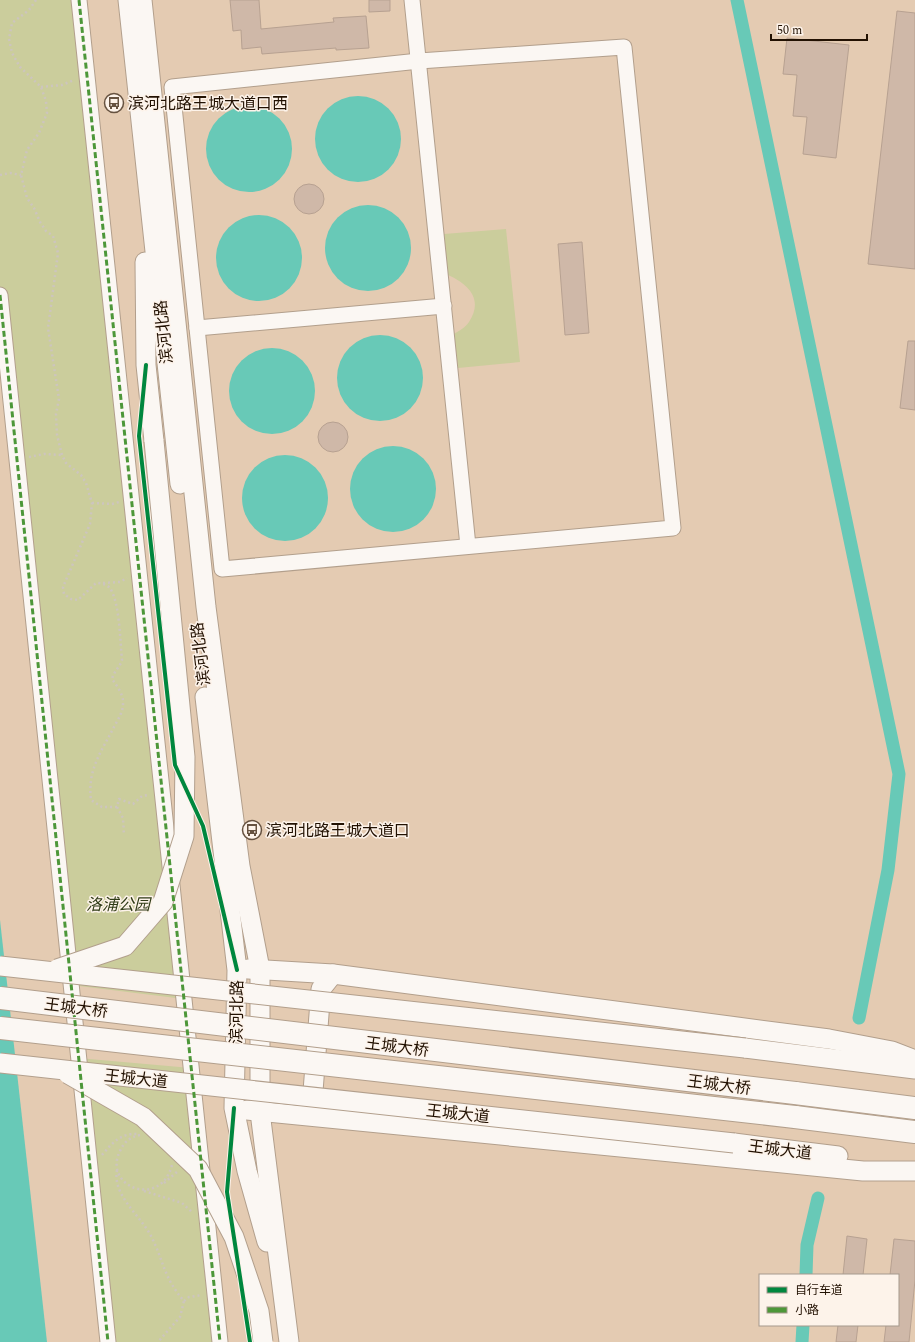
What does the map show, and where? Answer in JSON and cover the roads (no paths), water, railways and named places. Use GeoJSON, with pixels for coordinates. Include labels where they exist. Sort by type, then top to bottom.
{"type":"FeatureCollection","features":[{"type":"Feature","properties":{"kind":"highway","name":"王城大桥"},"geometry":{"type":"LineString","coordinates":[[0,998],[915,1108]]}},
{"type":"Feature","properties":{"kind":"highway","name":"王城大桥"},"geometry":{"type":"LineString","coordinates":[[0,1028],[795,1117]]}},
{"type":"Feature","properties":{"kind":"highway","name":"王城大道"},"geometry":{"type":"LineString","coordinates":[[795,1117],[915,1132]]}},
{"type":"Feature","properties":{"kind":"main road","name":"滨河北路"},"geometry":{"type":"LineString","coordinates":[[128,0],[174,431],[237,970],[234,1108],[246,1171],[284,1303]]}},
{"type":"Feature","properties":{"kind":"main road","name":"滨河北路"},"geometry":{"type":"LineString","coordinates":[[142,0],[206,607],[240,866],[260,968],[260,1112],[289,1342]]}},
{"type":"Feature","properties":{"kind":"main road"},"geometry":{"type":"LineString","coordinates":[[50,972],[125,946],[163,902],[184,836],[185,757],[146,365],[144,153]]}},
{"type":"Feature","properties":{"kind":"main road"},"geometry":{"type":"LineString","coordinates":[[0,966],[745,1048],[915,1069]]}},
{"type":"Feature","properties":{"kind":"main road"},"geometry":{"type":"LineString","coordinates":[[237,970],[260,968],[333,974],[829,1039],[892,1051],[915,1060]]}},
{"type":"Feature","properties":{"kind":"main road"},"geometry":{"type":"LineString","coordinates":[[317,1117],[312,1104],[321,989],[333,974]]}},
{"type":"Feature","properties":{"kind":"main road","name":"王城大道"},"geometry":{"type":"LineString","coordinates":[[0,1063],[734,1143],[915,1165]]}},
{"type":"Feature","properties":{"kind":"main road"},"geometry":{"type":"LineString","coordinates":[[62,1070],[143,1117],[198,1169],[234,1237],[259,1311],[263,1342]]}},
{"type":"Feature","properties":{"kind":"main road"},"geometry":{"type":"LineString","coordinates":[[234,1108],[260,1112],[863,1171],[915,1171]]}},
{"type":"Feature","properties":{"kind":"main road"},"geometry":{"type":"LineString","coordinates":[[795,1117],[915,1138]]}},
{"type":"Feature","properties":{"kind":"street"},"geometry":{"type":"LineString","coordinates":[[79,0],[220,1342]]}},
{"type":"Feature","properties":{"kind":"street"},"geometry":{"type":"LineString","coordinates":[[412,0],[468,546]]}},
{"type":"Feature","properties":{"kind":"street"},"geometry":{"type":"LineString","coordinates":[[624,47],[673,528],[222,569],[197,328],[172,87],[419,61],[624,47]]}},
{"type":"Feature","properties":{"kind":"street"},"geometry":{"type":"LineString","coordinates":[[0,295],[108,1342]]}},
{"type":"Feature","properties":{"kind":"street"},"geometry":{"type":"LineString","coordinates":[[197,328],[444,306]]}},
{"type":"Feature","properties":{"kind":"water"},"geometry":{"type":"Polygon","coordinates":[[[358,96],[375,99],[389,108],[398,122],[401,139],[398,156],[389,170],[375,179],[358,182],[341,179],[327,170],[318,156],[315,139],[318,122],[327,108],[341,99],[358,96]]]}},
{"type":"Feature","properties":{"kind":"water"},"geometry":{"type":"Polygon","coordinates":[[[249,106],[266,109],[280,118],[289,132],[292,149],[289,166],[280,180],[266,189],[249,192],[232,189],[218,180],[209,166],[206,149],[209,132],[218,118],[232,109],[249,106]]]}},
{"type":"Feature","properties":{"kind":"water"},"geometry":{"type":"Polygon","coordinates":[[[368,205],[385,208],[399,217],[408,231],[411,248],[408,265],[399,279],[385,288],[368,291],[351,288],[337,279],[328,265],[325,248],[328,231],[337,217],[351,208],[368,205]]]}},
{"type":"Feature","properties":{"kind":"water"},"geometry":{"type":"Polygon","coordinates":[[[259,215],[276,218],[290,227],[299,241],[302,258],[299,275],[290,289],[276,298],[259,301],[242,298],[228,289],[219,275],[216,258],[219,241],[228,227],[242,218],[259,215]]]}},
{"type":"Feature","properties":{"kind":"water"},"geometry":{"type":"Polygon","coordinates":[[[380,335],[397,338],[411,347],[420,361],[423,378],[420,395],[411,409],[397,418],[380,421],[363,418],[349,409],[340,395],[337,378],[340,361],[349,347],[363,338],[380,335]]]}},
{"type":"Feature","properties":{"kind":"water"},"geometry":{"type":"Polygon","coordinates":[[[272,348],[289,351],[303,360],[312,374],[315,391],[312,408],[303,422],[289,431],[272,434],[255,431],[241,422],[232,408],[229,391],[232,374],[241,360],[255,351],[272,348]]]}},
{"type":"Feature","properties":{"kind":"water"},"geometry":{"type":"Polygon","coordinates":[[[393,446],[409,449],[417,453],[429,465],[433,473],[436,489],[433,505],[429,513],[417,525],[409,529],[393,532],[377,529],[369,525],[357,513],[353,505],[350,489],[353,473],[357,465],[369,453],[377,449],[393,446]]]}},
{"type":"Feature","properties":{"kind":"water"},"geometry":{"type":"Polygon","coordinates":[[[285,455],[301,458],[309,462],[321,474],[325,482],[328,498],[325,514],[321,522],[309,534],[301,538],[285,541],[269,538],[261,534],[249,522],[245,514],[242,498],[245,482],[249,474],[261,462],[269,458],[285,455]]]}},
{"type":"Feature","properties":{"kind":"water"},"geometry":{"type":"Polygon","coordinates":[[[0,920],[47,1342],[0,1342],[0,920]]]}},
{"type":"Feature","properties":{"kind":"waterway"},"geometry":{"type":"LineString","coordinates":[[737,0],[899,774],[888,870],[859,1018]]}},
{"type":"Feature","properties":{"kind":"waterway"},"geometry":{"type":"LineString","coordinates":[[806,1274],[807,1245],[818,1198]]}},
{"type":"Feature","properties":{"kind":"waterway"},"geometry":{"type":"LineString","coordinates":[[802,1342],[803,1326]]}},
{"type":"Feature","properties":{"kind":"place","name":"滨河北路王城大道口西"},"geometry":{"type":"Point","coordinates":[114,103]}},
{"type":"Feature","properties":{"kind":"place","name":"滨河北路王城大道口"},"geometry":{"type":"Point","coordinates":[252,830]}},
{"type":"Feature","properties":{"kind":"park label","name":"洛浦公园"},"geometry":{"type":"Point","coordinates":[118,904]}}]}
